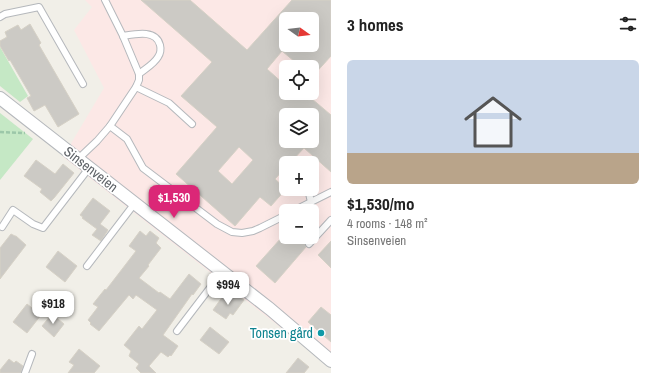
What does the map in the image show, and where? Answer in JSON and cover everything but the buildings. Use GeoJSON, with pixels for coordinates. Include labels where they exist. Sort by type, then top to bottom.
{"type":"FeatureCollection","features":[{"type":"Feature","properties":{"kind":"street","name":"Sinsenveien"},"geometry":{"type":"LineString","coordinates":[[0,98],[270,309],[331,361]]}},
{"type":"Feature","properties":{"kind":"lane"},"geometry":{"type":"LineString","coordinates":[[78,159],[110,126],[139,80],[139,74],[123,36],[105,0]]}},
{"type":"Feature","properties":{"kind":"lane"},"geometry":{"type":"LineString","coordinates":[[0,17],[5,14],[39,7],[82,84]]}},
{"type":"Feature","properties":{"kind":"lane"},"geometry":{"type":"LineString","coordinates":[[123,36],[149,34],[155,37],[159,42],[161,48],[158,57],[139,74]]}},
{"type":"Feature","properties":{"kind":"lane"},"geometry":{"type":"LineString","coordinates":[[136,87],[169,103],[192,124]]}},
{"type":"Feature","properties":{"kind":"lane"},"geometry":{"type":"LineString","coordinates":[[110,126],[127,140],[143,168],[222,227],[232,232],[253,231],[279,218]]}},
{"type":"Feature","properties":{"kind":"lane"},"geometry":{"type":"LineString","coordinates":[[2,227],[13,210],[33,224],[43,228],[89,168]]}},
{"type":"Feature","properties":{"kind":"lane"},"geometry":{"type":"LineString","coordinates":[[307,204],[331,192]]}},
{"type":"Feature","properties":{"kind":"lane"},"geometry":{"type":"LineString","coordinates":[[310,196],[311,202]]}},
{"type":"Feature","properties":{"kind":"lane"},"geometry":{"type":"LineString","coordinates":[[87,266],[135,203]]}},
{"type":"Feature","properties":{"kind":"lane"},"geometry":{"type":"LineString","coordinates":[[319,233],[331,220]]}},
{"type":"Feature","properties":{"kind":"lane"},"geometry":{"type":"LineString","coordinates":[[177,331],[222,272]]}},
{"type":"Feature","properties":{"kind":"lane"},"geometry":{"type":"LineString","coordinates":[[25,373],[32,354]]}},
{"type":"Feature","properties":{"kind":"path"},"geometry":{"type":"LineString","coordinates":[[0,132],[32,134]]}},
{"type":"Feature","properties":{"kind":"shaded area"},"geometry":{"type":"Polygon","coordinates":[[[85,0],[331,0],[331,367],[63,157],[104,88],[74,30],[92,7],[85,0]]]}},
{"type":"Feature","properties":{"kind":"green space"},"geometry":{"type":"Polygon","coordinates":[[[0,47],[28,96],[20,102],[0,86],[0,47]]]}},
{"type":"Feature","properties":{"kind":"green space"},"geometry":{"type":"Polygon","coordinates":[[[0,113],[33,139],[0,180],[0,113]]]}},
{"type":"Feature","properties":{"kind":"place","name":"Tonsen gård"},"geometry":{"type":"Point","coordinates":[321,333]}}]}
